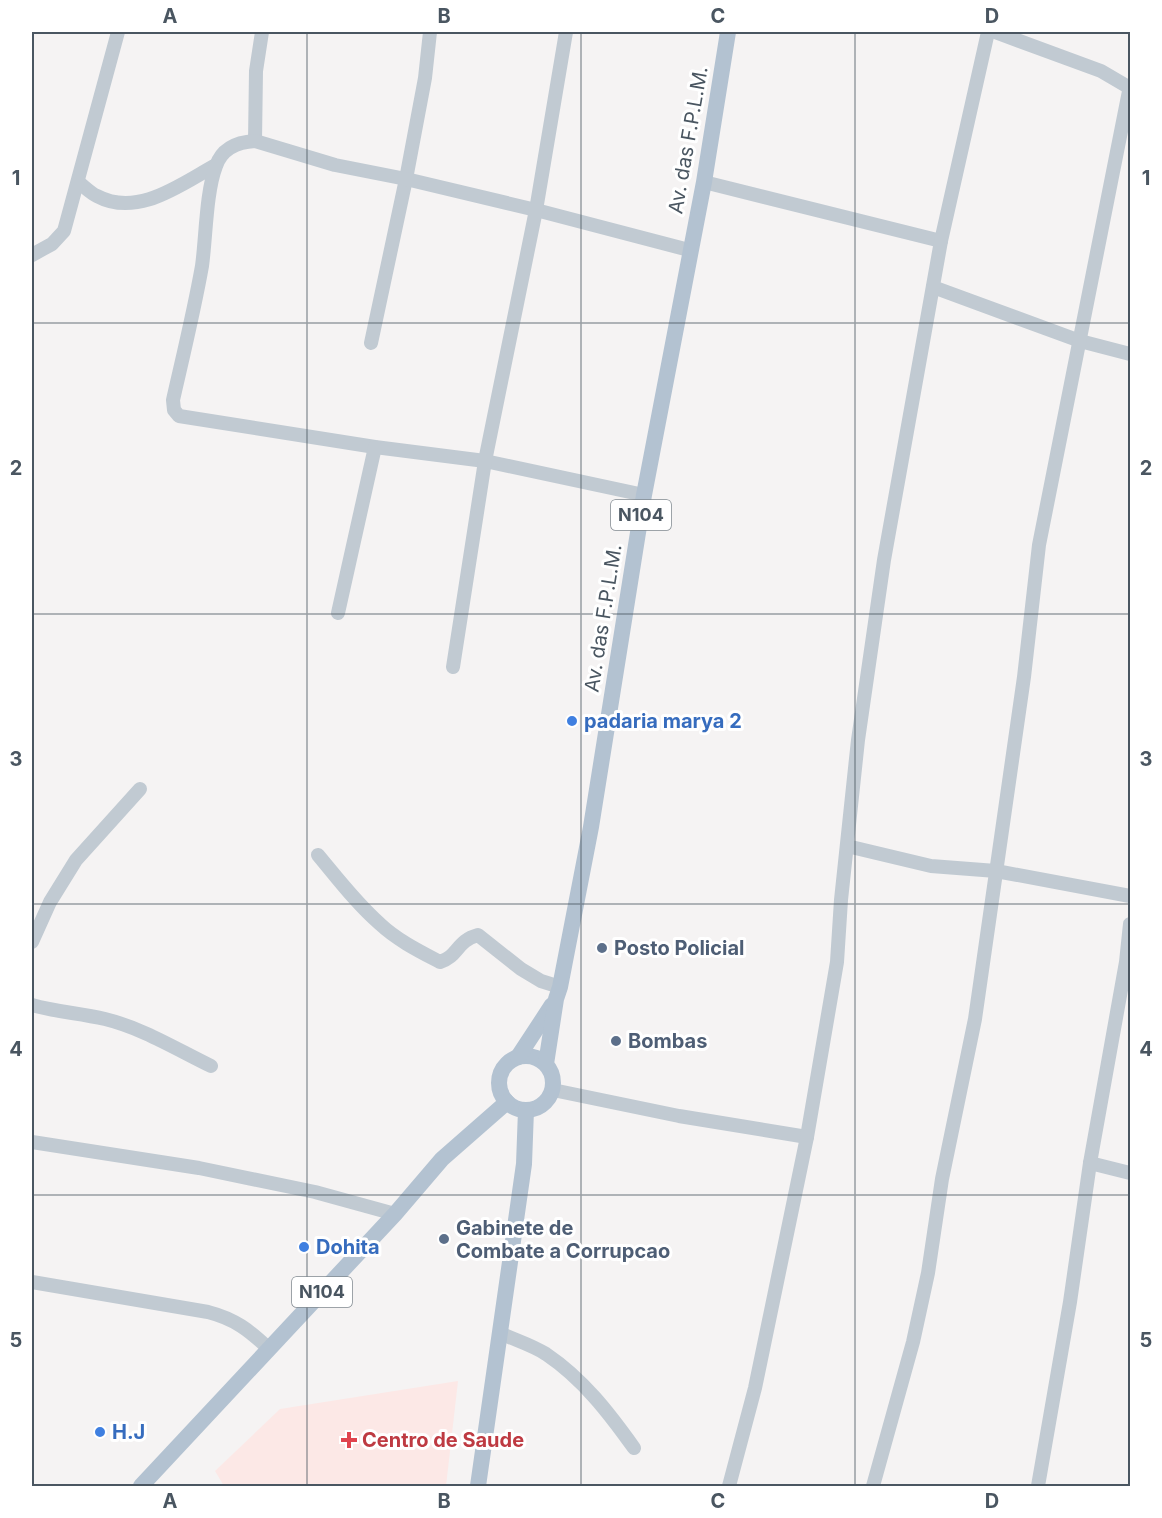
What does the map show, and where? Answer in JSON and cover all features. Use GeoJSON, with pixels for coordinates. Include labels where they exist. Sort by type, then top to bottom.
{"type":"FeatureCollection","features":[{"type":"Feature","properties":{"kind":"main road","name":"Av. das F.P.L.M."},"geometry":{"type":"LineString","coordinates":[[546,1064],[591,827],[644,495],[689,250],[704,182],[728,32]]}},
{"type":"Feature","properties":{"kind":"main road","name":"Av. das F.P.L.M."},"geometry":{"type":"LineString","coordinates":[[518,1057],[558,993]]}},
{"type":"Feature","properties":{"kind":"main road"},"geometry":{"type":"LineString","coordinates":[[518,1057],[533,1056],[546,1064]]}},
{"type":"Feature","properties":{"kind":"main road","name":"N104"},"geometry":{"type":"LineString","coordinates":[[141,1486],[395,1214],[442,1159],[507,1102],[500,1090],[500,1077],[506,1064],[518,1057]]}},
{"type":"Feature","properties":{"kind":"main road","name":"N104"},"geometry":{"type":"LineString","coordinates":[[546,1064],[553,1076],[553,1090]]}},
{"type":"Feature","properties":{"kind":"main road"},"geometry":{"type":"LineString","coordinates":[[507,1102],[519,1109],[540,1107],[550,1097],[553,1090]]}},
{"type":"Feature","properties":{"kind":"main road"},"geometry":{"type":"LineString","coordinates":[[478,1486],[524,1164],[526,1110]]}},
{"type":"Feature","properties":{"kind":"street"},"geometry":{"type":"LineString","coordinates":[[32,255],[52,244],[64,231],[118,32]]}},
{"type":"Feature","properties":{"kind":"street"},"geometry":{"type":"LineString","coordinates":[[255,141],[256,71],[262,32]]}},
{"type":"Feature","properties":{"kind":"street"},"geometry":{"type":"LineString","coordinates":[[371,343],[406,179],[425,78],[430,32]]}},
{"type":"Feature","properties":{"kind":"street"},"geometry":{"type":"LineString","coordinates":[[453,668],[485,461],[536,210],[566,32]]}},
{"type":"Feature","properties":{"kind":"street"},"geometry":{"type":"LineString","coordinates":[[729,1486],[755,1388],[807,1137],[837,962],[858,740],[884,560],[940,241],[988,32]]}},
{"type":"Feature","properties":{"kind":"street"},"geometry":{"type":"LineString","coordinates":[[873,1486],[913,1342],[928,1273],[942,1179],[975,1019],[1024,677],[1039,545],[1130,87],[1101,71],[995,32]]}},
{"type":"Feature","properties":{"kind":"street"},"geometry":{"type":"LineString","coordinates":[[644,495],[485,461],[375,447],[179,416],[174,410],[173,400],[202,267],[216,165],[228,147],[241,141],[255,141],[334,165],[406,179],[536,210],[689,250]]}},
{"type":"Feature","properties":{"kind":"street"},"geometry":{"type":"LineString","coordinates":[[78,182],[97,196],[112,201],[136,204],[150,200],[216,165]]}},
{"type":"Feature","properties":{"kind":"street"},"geometry":{"type":"LineString","coordinates":[[704,182],[940,241]]}},
{"type":"Feature","properties":{"kind":"street"},"geometry":{"type":"LineString","coordinates":[[933,287],[1080,340],[1131,354]]}},
{"type":"Feature","properties":{"kind":"street"},"geometry":{"type":"LineString","coordinates":[[338,612],[375,447]]}},
{"type":"Feature","properties":{"kind":"street"},"geometry":{"type":"LineString","coordinates":[[32,942],[50,902],[76,860],[140,789]]}},
{"type":"Feature","properties":{"kind":"street"},"geometry":{"type":"LineString","coordinates":[[847,846],[931,866],[996,871],[1131,896]]}},
{"type":"Feature","properties":{"kind":"street"},"geometry":{"type":"LineString","coordinates":[[318,855],[350,894],[381,926],[419,951],[440,962],[449,959],[466,938],[478,935],[521,969],[558,993]]}},
{"type":"Feature","properties":{"kind":"street"},"geometry":{"type":"LineString","coordinates":[[1038,1486],[1131,924]]}},
{"type":"Feature","properties":{"kind":"street"},"geometry":{"type":"LineString","coordinates":[[32,1005],[53,1011],[103,1018],[130,1026],[211,1066]]}},
{"type":"Feature","properties":{"kind":"street"},"geometry":{"type":"LineString","coordinates":[[553,1090],[679,1116],[807,1137]]}},
{"type":"Feature","properties":{"kind":"street"},"geometry":{"type":"LineString","coordinates":[[32,1142],[199,1168],[315,1192],[395,1214]]}},
{"type":"Feature","properties":{"kind":"street"},"geometry":{"type":"LineString","coordinates":[[1090,1162],[1131,1173]]}},
{"type":"Feature","properties":{"kind":"street"},"geometry":{"type":"LineString","coordinates":[[32,1282],[228,1317],[246,1328],[269,1349]]}},
{"type":"Feature","properties":{"kind":"street"},"geometry":{"type":"LineString","coordinates":[[500,1333],[544,1353],[578,1378],[615,1421],[634,1448]]}},
{"type":"Feature","properties":{"kind":"shaded area","name":"Centro de Saude"},"geometry":{"type":"Polygon","coordinates":[[[458,1381],[446,1486],[224,1486],[215,1471],[280,1409],[458,1381]]]}},
{"type":"Feature","properties":{"kind":"place","name":"padaria marya 2"},"geometry":{"type":"Point","coordinates":[572,721]}},
{"type":"Feature","properties":{"kind":"place","name":"Posto Policial"},"geometry":{"type":"Point","coordinates":[602,948]}},
{"type":"Feature","properties":{"kind":"place","name":"Bombas"},"geometry":{"type":"Point","coordinates":[616,1041]}},
{"type":"Feature","properties":{"kind":"place","name":"Gabinete de Combate a Corrupcao"},"geometry":{"type":"Point","coordinates":[444,1239]}},
{"type":"Feature","properties":{"kind":"place","name":"Dohita"},"geometry":{"type":"Point","coordinates":[304,1247]}},
{"type":"Feature","properties":{"kind":"place","name":"H.J"},"geometry":{"type":"Point","coordinates":[100,1432]}},
{"type":"Feature","properties":{"kind":"place","name":"Centro de Saude"},"geometry":{"type":"Point","coordinates":[349,1440]}}]}
